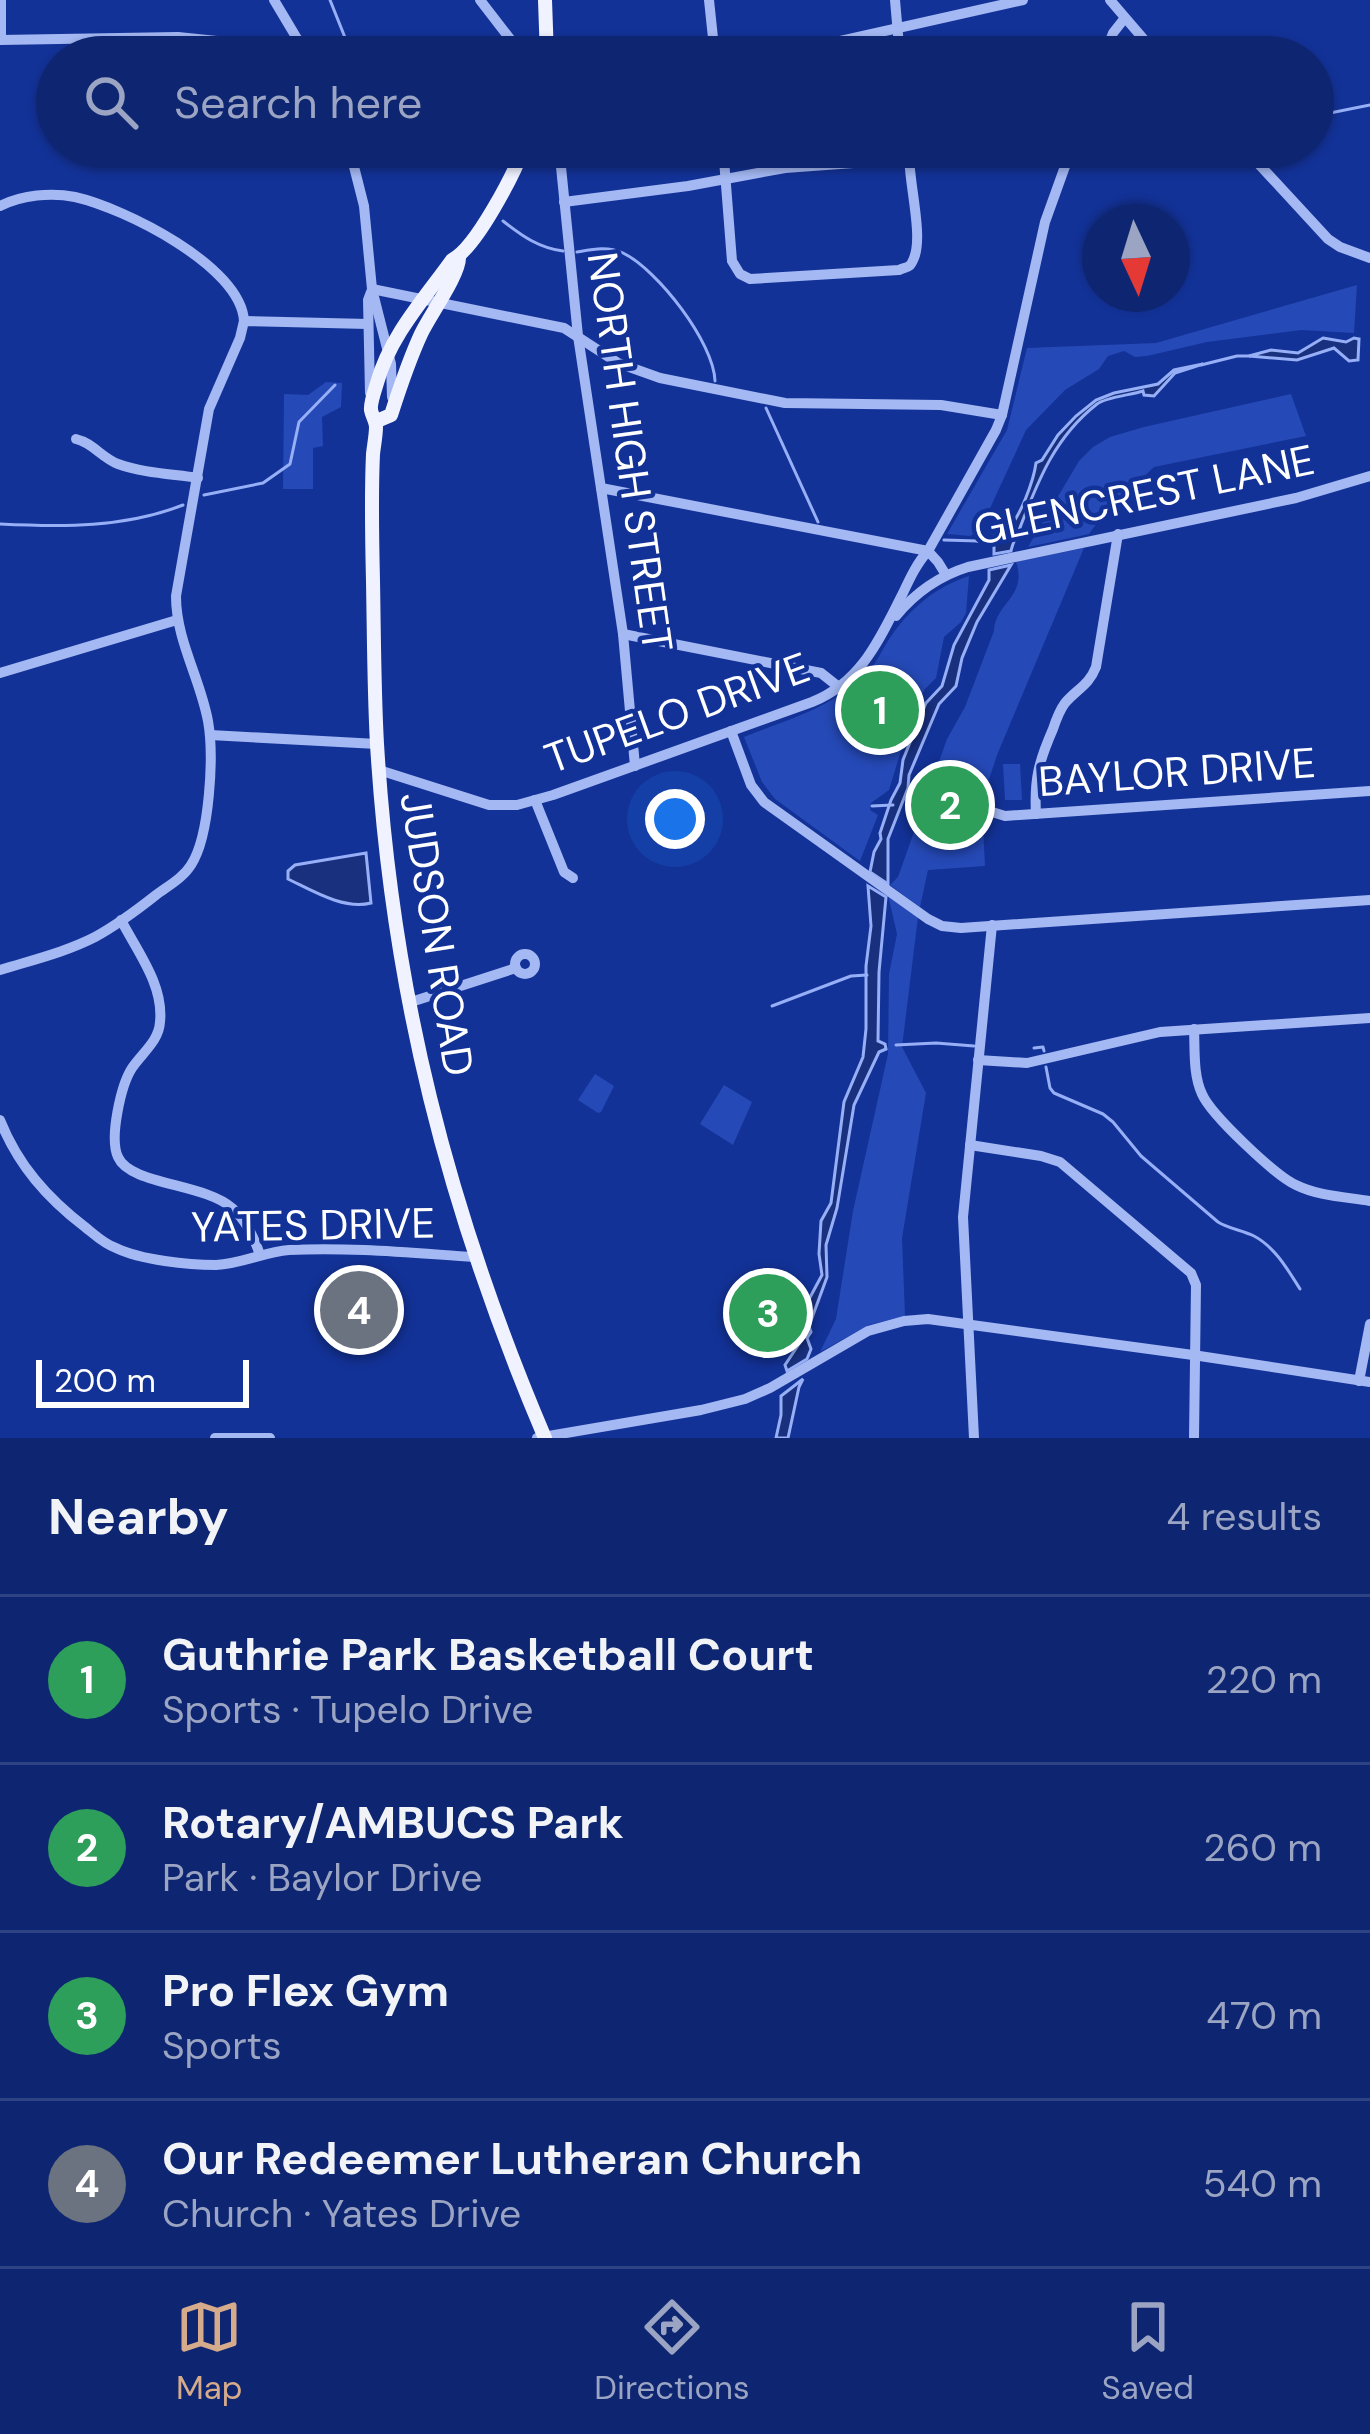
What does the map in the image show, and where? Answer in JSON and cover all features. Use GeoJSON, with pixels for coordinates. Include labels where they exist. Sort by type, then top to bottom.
{"type":"FeatureCollection","features":[{"type":"Feature","properties":{"kind":"main road"},"geometry":{"type":"LineString","coordinates":[[545,0],[548,36]]}},
{"type":"Feature","properties":{"kind":"main road","name":"JUDSON ROAD"},"geometry":{"type":"LineString","coordinates":[[514,168],[459,258],[460,266],[388,352],[376,386],[380,415],[373,472],[377,744],[409,1003],[440,1141],[474,1257],[542,1438]]}},
{"type":"Feature","properties":{"kind":"main road","name":"JUDSON ROAD"},"geometry":{"type":"LineString","coordinates":[[380,415],[411,356],[430,300]]}},
{"type":"Feature","properties":{"kind":"street"},"geometry":{"type":"LineString","coordinates":[[1,0],[1,40],[36,39]]}},
{"type":"Feature","properties":{"kind":"street"},"geometry":{"type":"LineString","coordinates":[[274,0],[296,36]]}},
{"type":"Feature","properties":{"kind":"street"},"geometry":{"type":"LineString","coordinates":[[480,0],[508,36]]}},
{"type":"Feature","properties":{"kind":"street"},"geometry":{"type":"LineString","coordinates":[[709,0],[713,36]]}},
{"type":"Feature","properties":{"kind":"street"},"geometry":{"type":"LineString","coordinates":[[895,0],[898,36]]}},
{"type":"Feature","properties":{"kind":"street"},"geometry":{"type":"LineString","coordinates":[[866,36],[1023,0]]}},
{"type":"Feature","properties":{"kind":"street"},"geometry":{"type":"LineString","coordinates":[[1110,0],[1140,36]]}},
{"type":"Feature","properties":{"kind":"street"},"geometry":{"type":"LineString","coordinates":[[1112,36],[1124,19]]}},
{"type":"Feature","properties":{"kind":"street"},"geometry":{"type":"LineString","coordinates":[[354,168],[366,217],[372,289],[388,352]]}},
{"type":"Feature","properties":{"kind":"street","name":"NORTH HIGH STREET"},"geometry":{"type":"LineString","coordinates":[[562,168],[578,336],[623,634],[634,766]]}},
{"type":"Feature","properties":{"kind":"street"},"geometry":{"type":"LineString","coordinates":[[725,168],[732,261],[740,274],[754,278],[910,266],[917,242],[911,168]]}},
{"type":"Feature","properties":{"kind":"street"},"geometry":{"type":"LineString","coordinates":[[565,202],[785,168]]}},
{"type":"Feature","properties":{"kind":"street","name":"TUPELO DRIVE"},"geometry":{"type":"LineString","coordinates":[[379,770],[482,804],[509,806],[634,766],[840,688],[858,672],[883,632],[992,439],[1002,415],[1046,222],[1065,168]]}},
{"type":"Feature","properties":{"kind":"street"},"geometry":{"type":"LineString","coordinates":[[1263,168],[1332,242],[1370,259]]}},
{"type":"Feature","properties":{"kind":"street"},"geometry":{"type":"LineString","coordinates":[[0,970],[78,945],[121,920],[182,875],[194,860],[204,828],[210,735],[177,620],[177,586],[209,409],[244,322],[241,303],[225,282],[195,255],[158,232],[73,197],[28,197],[1,204]]}},
{"type":"Feature","properties":{"kind":"street"},"geometry":{"type":"LineString","coordinates":[[372,289],[558,326],[644,374],[779,402],[941,405],[1002,415]]}},
{"type":"Feature","properties":{"kind":"street"},"geometry":{"type":"LineString","coordinates":[[372,289],[368,324],[380,415]]}},
{"type":"Feature","properties":{"kind":"street"},"geometry":{"type":"LineString","coordinates":[[244,322],[368,324]]}},
{"type":"Feature","properties":{"kind":"street"},"geometry":{"type":"LineString","coordinates":[[76,439],[123,466],[198,478]]}},
{"type":"Feature","properties":{"kind":"street","name":"GLENCREST LANE"},"geometry":{"type":"LineString","coordinates":[[883,632],[912,598],[946,575],[988,561],[1296,498],[1370,476]]}},
{"type":"Feature","properties":{"kind":"street"},"geometry":{"type":"LineString","coordinates":[[601,488],[928,551],[946,575]]}},
{"type":"Feature","properties":{"kind":"street"},"geometry":{"type":"LineString","coordinates":[[1036,814],[1035,780],[1041,757],[1062,707],[1088,683],[1096,667],[1118,535]]}},
{"type":"Feature","properties":{"kind":"street"},"geometry":{"type":"LineString","coordinates":[[0,673],[177,620]]}},
{"type":"Feature","properties":{"kind":"street"},"geometry":{"type":"LineString","coordinates":[[623,634],[821,673],[840,688]]}},
{"type":"Feature","properties":{"kind":"street"},"geometry":{"type":"LineString","coordinates":[[731,731],[752,785],[770,807],[931,921],[952,928],[1370,900]]}},
{"type":"Feature","properties":{"kind":"street"},"geometry":{"type":"LineString","coordinates":[[210,735],[377,744]]}},
{"type":"Feature","properties":{"kind":"street","name":"BAYLOR DRIVE"},"geometry":{"type":"LineString","coordinates":[[988,812],[1006,816],[1370,791]]}},
{"type":"Feature","properties":{"kind":"street"},"geometry":{"type":"LineString","coordinates":[[535,800],[564,872],[573,878]]}},
{"type":"Feature","properties":{"kind":"street"},"geometry":{"type":"LineString","coordinates":[[121,920],[156,986],[160,1022],[156,1037],[125,1081],[116,1129],[118,1158],[134,1173],[223,1201],[246,1224],[260,1255]]}},
{"type":"Feature","properties":{"kind":"street"},"geometry":{"type":"LineString","coordinates":[[974,1438],[963,1225],[992,926]]}},
{"type":"Feature","properties":{"kind":"street"},"geometry":{"type":"LineString","coordinates":[[409,1003],[516,968]]}},
{"type":"Feature","properties":{"kind":"street"},"geometry":{"type":"LineString","coordinates":[[978,1060],[1027,1063],[1137,1036],[1370,1018]]}},
{"type":"Feature","properties":{"kind":"street"},"geometry":{"type":"LineString","coordinates":[[1194,1029],[1200,1089],[1223,1121],[1291,1183],[1370,1201]]}},
{"type":"Feature","properties":{"kind":"street","name":"YATES DRIVE"},"geometry":{"type":"LineString","coordinates":[[0,1120],[24,1166],[48,1196],[115,1248],[204,1264],[232,1263],[285,1250],[474,1257]]}},
{"type":"Feature","properties":{"kind":"street"},"geometry":{"type":"LineString","coordinates":[[970,1145],[1060,1162],[1189,1270],[1196,1286],[1194,1438]]}},
{"type":"Feature","properties":{"kind":"street"},"geometry":{"type":"LineString","coordinates":[[542,1438],[745,1399],[776,1386],[861,1334],[928,1319],[1365,1382],[1370,1324]]}},
{"type":"Feature","properties":{"kind":"street"},"geometry":{"type":"LineString","coordinates":[[215,1438],[271,1438]]}},
{"type":"Feature","properties":{"kind":"shaded area"},"geometry":{"type":"Polygon","coordinates":[[[1357,285],[1354,333],[1301,330],[1207,342],[1147,356],[1124,351],[1108,356],[1099,369],[1065,390],[1026,430],[980,530],[970,536],[947,534],[1007,430],[1027,348],[1156,343],[1357,285]]]}},
{"type":"Feature","properties":{"kind":"shaded area"},"geometry":{"type":"Polygon","coordinates":[[[1323,338],[1359,339],[1358,360],[1349,361],[1334,348],[1297,360],[1249,356],[1271,350],[1298,353],[1323,338]]]}},
{"type":"Feature","properties":{"kind":"shaded area"},"geometry":{"type":"Polygon","coordinates":[[[1203,364],[1175,373],[1154,396],[1143,391],[1097,404],[1070,430],[1050,459],[1011,551],[994,554],[994,545],[978,541],[1012,524],[1036,463],[1096,400],[1158,384],[1174,370],[1203,364]]]}},
{"type":"Feature","properties":{"kind":"shaded area"},"geometry":{"type":"Polygon","coordinates":[[[326,382],[342,383],[341,407],[322,417],[323,446],[313,448],[313,489],[283,489],[284,394],[308,395],[326,382]]]}},
{"type":"Feature","properties":{"kind":"shaded area"},"geometry":{"type":"Polygon","coordinates":[[[1291,394],[1306,436],[1154,467],[1089,534],[1028,547],[1079,461],[1110,437],[1291,394]]]}},
{"type":"Feature","properties":{"kind":"shaded area"},"geometry":{"type":"Polygon","coordinates":[[[1084,548],[983,798],[975,806],[983,825],[985,866],[928,870],[920,907],[890,885],[898,877],[996,621],[1015,591],[1016,562],[1084,548]]]}},
{"type":"Feature","properties":{"kind":"shaded area"},"geometry":{"type":"Polygon","coordinates":[[[1011,565],[977,622],[956,686],[939,704],[909,775],[888,839],[888,884],[870,872],[900,783],[903,760],[926,703],[942,686],[954,645],[989,580],[989,570],[1011,565]]]}},
{"type":"Feature","properties":{"kind":"shaded area"},"geometry":{"type":"Polygon","coordinates":[[[969,576],[966,613],[944,637],[936,678],[913,711],[889,790],[871,803],[870,810],[878,815],[860,861],[775,799],[762,782],[744,737],[836,698],[871,668],[918,605],[969,576]]]}},
{"type":"Feature","properties":{"kind":"shaded area"},"geometry":{"type":"Polygon","coordinates":[[[1003,764],[1020,764],[1022,800],[1005,800],[1003,764]]]}},
{"type":"Feature","properties":{"kind":"shaded area"},"geometry":{"type":"Polygon","coordinates":[[[366,853],[371,903],[339,902],[288,879],[295,865],[366,853]]]}},
{"type":"Feature","properties":{"kind":"shaded area"},"geometry":{"type":"Polygon","coordinates":[[[868,886],[886,897],[878,1041],[886,1049],[879,1052],[854,1105],[826,1245],[827,1277],[809,1326],[811,1349],[807,1359],[787,1371],[785,1365],[807,1332],[807,1303],[822,1275],[821,1221],[831,1203],[844,1102],[863,1057],[871,926],[868,886]]]}},
{"type":"Feature","properties":{"kind":"shaded area"},"geometry":{"type":"Polygon","coordinates":[[[888,895],[918,917],[902,1047],[926,1093],[902,1238],[905,1316],[869,1325],[820,1352],[836,1319],[853,1211],[888,1054],[889,974],[897,934],[888,895]]]}},
{"type":"Feature","properties":{"kind":"shaded area"},"geometry":{"type":"Polygon","coordinates":[[[595,1074],[614,1086],[598,1113],[578,1100],[595,1074]]]}},
{"type":"Feature","properties":{"kind":"shaded area"},"geometry":{"type":"Polygon","coordinates":[[[724,1085],[752,1102],[733,1145],[700,1124],[724,1085]]]}},
{"type":"Feature","properties":{"kind":"shaded area"},"geometry":{"type":"Polygon","coordinates":[[[803,1379],[788,1438],[776,1438],[781,1396],[803,1379]]]}},
{"type":"Feature","properties":{"kind":"waterway"},"geometry":{"type":"LineString","coordinates":[[330,0],[344,36]]}},
{"type":"Feature","properties":{"kind":"waterway"},"geometry":{"type":"LineString","coordinates":[[1334,112],[1370,105]]}},
{"type":"Feature","properties":{"kind":"waterway"},"geometry":{"type":"LineString","coordinates":[[503,221],[531,240],[563,251]]}},
{"type":"Feature","properties":{"kind":"waterway"},"geometry":{"type":"LineString","coordinates":[[577,252],[617,251],[652,275],[695,328],[715,381]]}},
{"type":"Feature","properties":{"kind":"waterway"},"geometry":{"type":"LineString","coordinates":[[1201,365],[1250,356]]}},
{"type":"Feature","properties":{"kind":"waterway"},"geometry":{"type":"LineString","coordinates":[[204,495],[263,483],[290,464],[299,422],[335,385]]}},
{"type":"Feature","properties":{"kind":"waterway"},"geometry":{"type":"LineString","coordinates":[[766,408],[818,522]]}},
{"type":"Feature","properties":{"kind":"waterway"},"geometry":{"type":"LineString","coordinates":[[0,524],[116,522],[183,505]]}},
{"type":"Feature","properties":{"kind":"waterway"},"geometry":{"type":"LineString","coordinates":[[944,540],[978,541]]}},
{"type":"Feature","properties":{"kind":"waterway"},"geometry":{"type":"LineString","coordinates":[[872,806],[893,805]]}},
{"type":"Feature","properties":{"kind":"waterway"},"geometry":{"type":"LineString","coordinates":[[772,1006],[851,976],[867,975]]}},
{"type":"Feature","properties":{"kind":"waterway"},"geometry":{"type":"LineString","coordinates":[[896,1045],[974,1046]]}},
{"type":"Feature","properties":{"kind":"waterway"},"geometry":{"type":"LineString","coordinates":[[1034,1048],[1044,1051]]}},
{"type":"Feature","properties":{"kind":"waterway"},"geometry":{"type":"LineString","coordinates":[[1046,1067],[1054,1093],[1103,1114],[1141,1156],[1218,1222],[1268,1246],[1300,1289]]}},
{"type":"Feature","properties":{"kind":"place","name":"Guthrie Park Basketball Court"},"geometry":{"type":"Point","coordinates":[880,710]}},
{"type":"Feature","properties":{"kind":"place","name":"Rotary/AMBUCS Park"},"geometry":{"type":"Point","coordinates":[950,805]}},
{"type":"Feature","properties":{"kind":"place","name":"Our Redeemer Lutheran Church"},"geometry":{"type":"Point","coordinates":[359,1310]}},
{"type":"Feature","properties":{"kind":"place","name":"Pro Flex Gym"},"geometry":{"type":"Point","coordinates":[768,1313]}}]}
